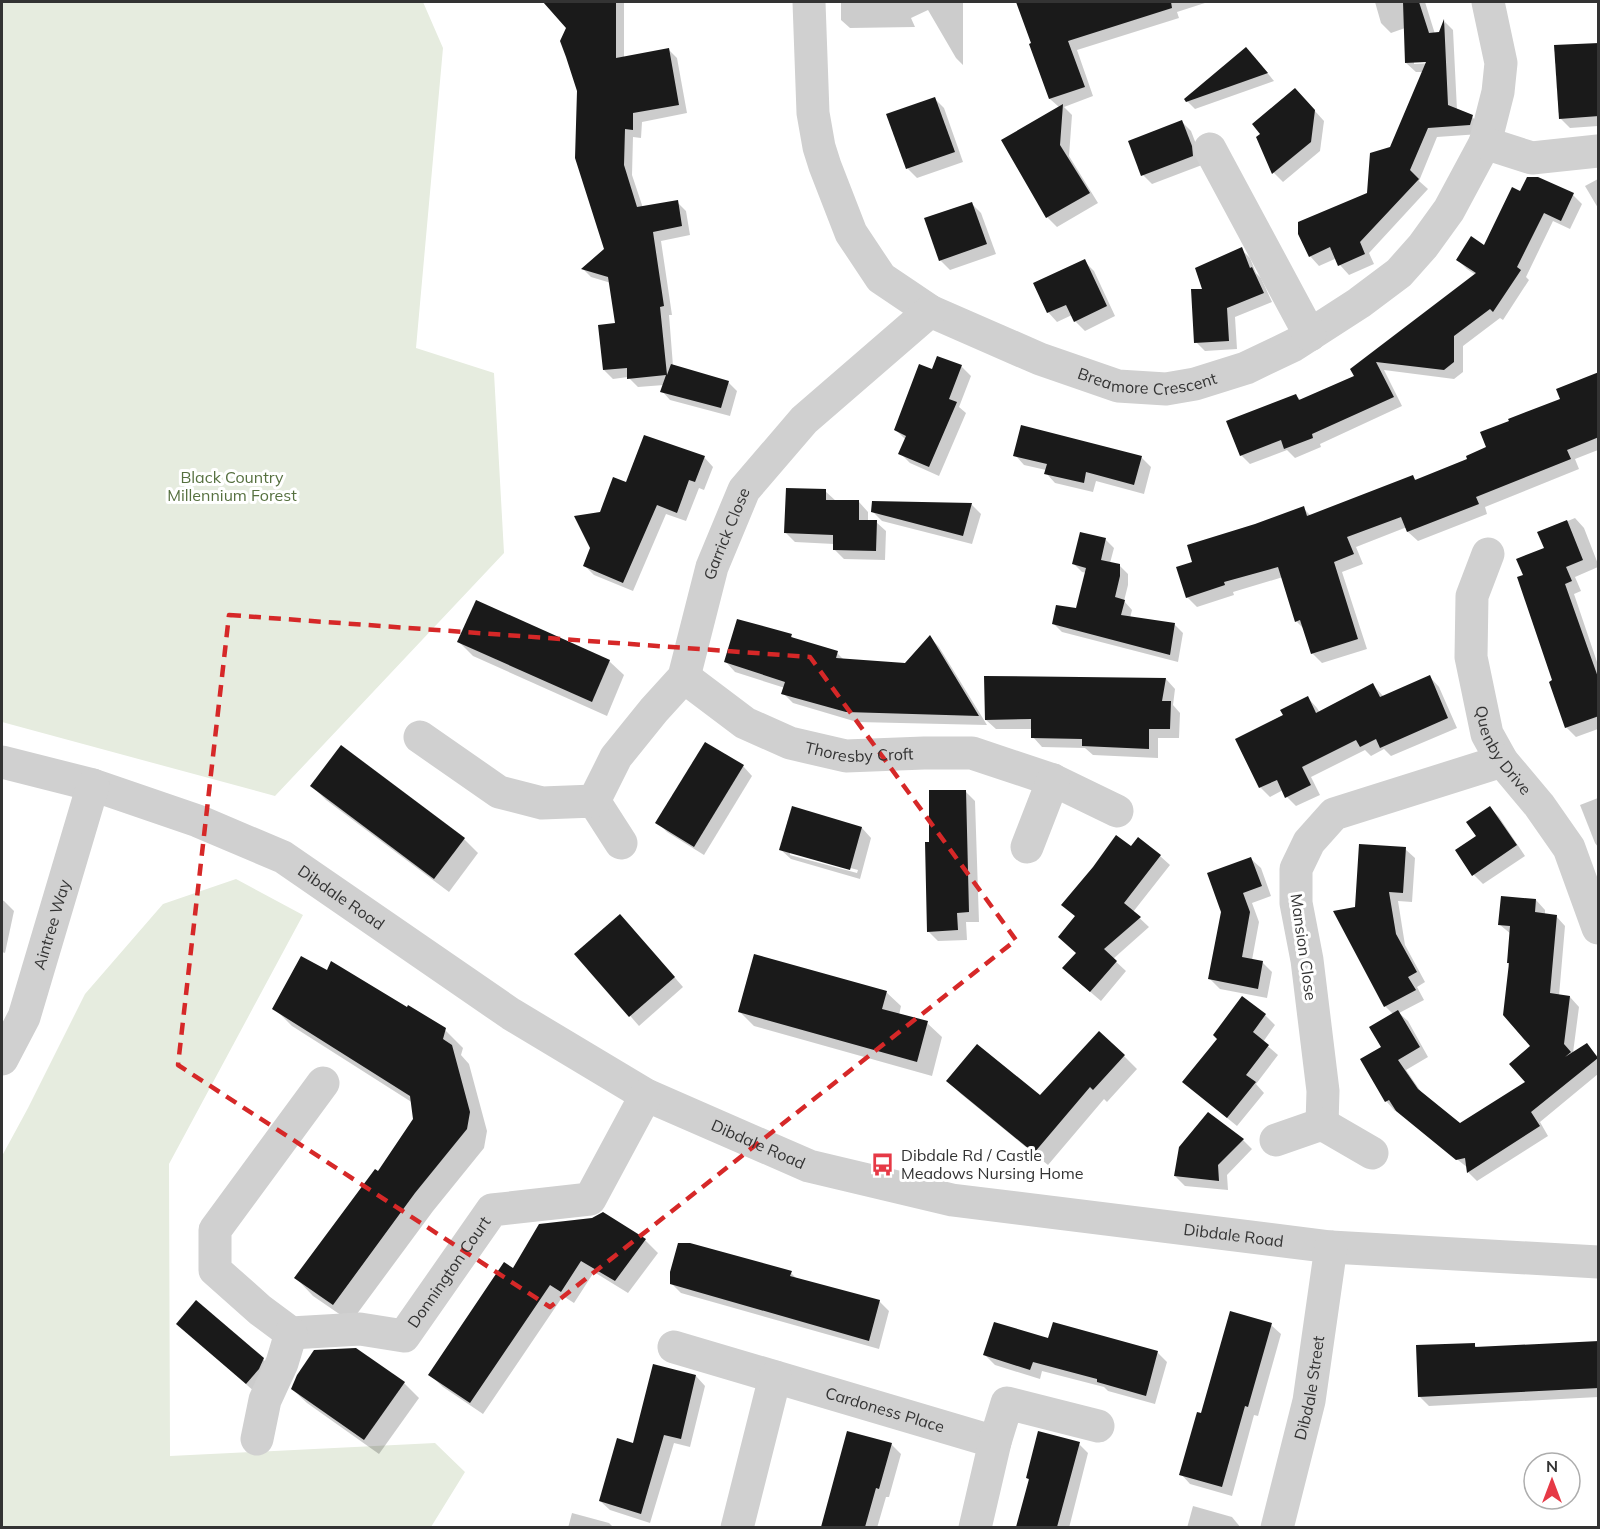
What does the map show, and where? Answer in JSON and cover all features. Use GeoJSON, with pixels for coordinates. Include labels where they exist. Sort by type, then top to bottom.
{"type":"FeatureCollection","features":[{"type":"Feature","properties":{"kind":"street","name":"Breamore Crescent"},"geometry":{"type":"LineString","coordinates":[[809,2],[813,113],[819,147],[851,234],[881,278],[930,311],[1040,359],[1118,386],[1166,388],[1195,384],[1246,368],[1294,345],[1359,303],[1399,273],[1423,246],[1449,210],[1485,143],[1498,92],[1501,63],[1488,2]]}},
{"type":"Feature","properties":{"kind":"street"},"geometry":{"type":"LineString","coordinates":[[1485,143],[1532,158],[1599,151]]}},
{"type":"Feature","properties":{"kind":"street"},"geometry":{"type":"LineString","coordinates":[[1210,149],[1310,335]]}},
{"type":"Feature","properties":{"kind":"street","name":"Garrick Close"},"geometry":{"type":"LineString","coordinates":[[594,801],[616,757],[684,677],[712,567],[744,490],[804,420],[930,311]]}},
{"type":"Feature","properties":{"kind":"street","name":"Quenby Drive"},"geometry":{"type":"LineString","coordinates":[[1488,554],[1472,596],[1471,657],[1487,734],[1502,762],[1539,805],[1569,848],[1597,918]]}},
{"type":"Feature","properties":{"kind":"street","name":"Thoresby Croft"},"geometry":{"type":"LineString","coordinates":[[684,677],[745,723],[790,743],[846,756],[972,753],[1053,780],[1117,811]]}},
{"type":"Feature","properties":{"kind":"street"},"geometry":{"type":"LineString","coordinates":[[420,737],[499,792],[542,803],[594,801],[621,843]]}},
{"type":"Feature","properties":{"kind":"street","name":"Dibdale Road"},"geometry":{"type":"LineString","coordinates":[[2,762],[93,785],[198,821],[283,857],[512,1014],[646,1095],[809,1166],[952,1200],[1331,1247],[1599,1262]]}},
{"type":"Feature","properties":{"kind":"street","name":"Mansion Close"},"geometry":{"type":"LineString","coordinates":[[1322,1124],[1322,1080],[1307,960],[1296,903],[1296,869],[1309,843],[1334,814],[1502,762]]}},
{"type":"Feature","properties":{"kind":"street"},"geometry":{"type":"LineString","coordinates":[[1027,847],[1053,780]]}},
{"type":"Feature","properties":{"kind":"street","name":"Aintree Way"},"geometry":{"type":"LineString","coordinates":[[2,1059],[24,1017],[93,785]]}},
{"type":"Feature","properties":{"kind":"street"},"geometry":{"type":"LineString","coordinates":[[257,1439],[266,1400],[282,1364],[291,1333],[260,1310],[215,1270],[215,1230],[323,1083]]}},
{"type":"Feature","properties":{"kind":"street","name":"Donnington Court"},"geometry":{"type":"LineString","coordinates":[[291,1333],[360,1329],[405,1335],[492,1210],[590,1199],[646,1095]]}},
{"type":"Feature","properties":{"kind":"street"},"geometry":{"type":"LineString","coordinates":[[1276,1140],[1322,1124],[1372,1153]]}},
{"type":"Feature","properties":{"kind":"street","name":"Dibdale Street"},"geometry":{"type":"LineString","coordinates":[[1277,1527],[1309,1401],[1331,1247]]}},
{"type":"Feature","properties":{"kind":"street","name":"Cardoness Place"},"geometry":{"type":"LineString","coordinates":[[674,1347],[995,1442]]}},
{"type":"Feature","properties":{"kind":"street"},"geometry":{"type":"LineString","coordinates":[[737,1527],[775,1377]]}},
{"type":"Feature","properties":{"kind":"street"},"geometry":{"type":"LineString","coordinates":[[975,1527],[995,1442],[1007,1403],[1098,1426]]}},
{"type":"Feature","properties":{"kind":"highlighted area"},"geometry":{"type":"Polygon","coordinates":[[[229,615],[810,657],[1016,940],[550,1307],[178,1065],[229,615]]]}},
{"type":"Feature","properties":{"kind":"green space","name":"Black Country Millennium Forest"},"geometry":{"type":"Polygon","coordinates":[[[2,2],[423,2],[443,48],[416,348],[494,373],[504,553],[275,796],[2,722],[2,2]]]}},
{"type":"Feature","properties":{"kind":"green space"},"geometry":{"type":"Polygon","coordinates":[[[236,879],[303,915],[169,1164],[170,1456],[435,1443],[465,1472],[431,1527],[2,1528],[2,1156],[85,994],[163,904],[236,879]]]}},
{"type":"Feature","properties":{"kind":"building"},"geometry":{"type":"Polygon","coordinates":[[[543,2],[616,2],[616,58],[669,48],[679,105],[633,113],[633,130],[625,129],[624,165],[637,207],[678,200],[682,226],[653,232],[664,306],[660,307],[667,375],[671,364],[729,381],[721,408],[660,392],[666,375],[627,379],[627,368],[603,370],[598,325],[615,323],[608,277],[581,269],[604,249],[575,158],[577,91],[560,41],[566,28],[543,2]]]}},
{"type":"Feature","properties":{"kind":"building"},"geometry":{"type":"Polygon","coordinates":[[[1016,2],[1171,2],[1172,8],[1068,41],[1085,87],[1049,99],[1016,2]]]}},
{"type":"Feature","properties":{"kind":"building"},"geometry":{"type":"Polygon","coordinates":[[[1403,2],[1419,2],[1429,33],[1439,32],[1444,19],[1448,105],[1473,115],[1470,125],[1428,128],[1410,170],[1419,179],[1360,242],[1365,254],[1338,266],[1330,247],[1309,257],[1298,234],[1298,222],[1367,193],[1370,153],[1390,147],[1426,62],[1405,63],[1403,2]]]}},
{"type":"Feature","properties":{"kind":"building"},"geometry":{"type":"Polygon","coordinates":[[[1599,43],[1599,116],[1559,119],[1554,45],[1599,43]]]}},
{"type":"Feature","properties":{"kind":"building"},"geometry":{"type":"Polygon","coordinates":[[[1246,47],[1268,73],[1186,102],[1184,99],[1246,47]]]}},
{"type":"Feature","properties":{"kind":"building"},"geometry":{"type":"Polygon","coordinates":[[[1295,88],[1315,110],[1311,142],[1272,174],[1256,137],[1260,134],[1252,124],[1295,88]]]}},
{"type":"Feature","properties":{"kind":"building"},"geometry":{"type":"Polygon","coordinates":[[[935,97],[955,152],[906,169],[886,114],[935,97]]]}},
{"type":"Feature","properties":{"kind":"building"},"geometry":{"type":"Polygon","coordinates":[[[1063,104],[1060,145],[1090,193],[1046,218],[1001,140],[1063,104]]]}},
{"type":"Feature","properties":{"kind":"building"},"geometry":{"type":"Polygon","coordinates":[[[1182,120],[1192,146],[1193,156],[1141,176],[1128,141],[1182,120]]]}},
{"type":"Feature","properties":{"kind":"building"},"geometry":{"type":"Polygon","coordinates":[[[1527,177],[1538,177],[1574,193],[1561,221],[1544,213],[1517,267],[1521,270],[1493,312],[1490,309],[1454,336],[1454,362],[1444,370],[1376,362],[1394,397],[1312,434],[1313,438],[1284,449],[1281,440],[1240,456],[1226,421],[1296,394],[1299,400],[1354,376],[1350,369],[1476,273],[1456,260],[1471,236],[1484,245],[1512,187],[1520,191],[1527,177]]]}},
{"type":"Feature","properties":{"kind":"building"},"geometry":{"type":"Polygon","coordinates":[[[972,202],[987,244],[939,261],[924,218],[972,202]]]}},
{"type":"Feature","properties":{"kind":"building"},"geometry":{"type":"Polygon","coordinates":[[[1242,247],[1250,268],[1252,267],[1264,293],[1227,308],[1229,341],[1194,343],[1191,289],[1202,289],[1195,268],[1242,247]]]}},
{"type":"Feature","properties":{"kind":"building"},"geometry":{"type":"Polygon","coordinates":[[[1085,259],[1107,306],[1074,322],[1066,305],[1047,313],[1033,283],[1085,259]]]}},
{"type":"Feature","properties":{"kind":"building"},"geometry":{"type":"Polygon","coordinates":[[[937,356],[962,365],[949,399],[957,402],[929,467],[898,454],[906,436],[894,430],[919,364],[932,369],[937,356]]]}},
{"type":"Feature","properties":{"kind":"building"},"geometry":{"type":"Polygon","coordinates":[[[1599,372],[1599,437],[1567,450],[1571,459],[1476,497],[1479,504],[1407,532],[1401,517],[1347,537],[1354,554],[1334,562],[1358,639],[1311,654],[1300,620],[1295,622],[1278,567],[1224,582],[1225,585],[1186,598],[1176,567],[1192,562],[1187,545],[1304,506],[1307,516],[1413,475],[1415,480],[1467,459],[1466,456],[1486,447],[1480,432],[1560,399],[1556,389],[1599,372]]]}},
{"type":"Feature","properties":{"kind":"building"},"geometry":{"type":"Polygon","coordinates":[[[1021,425],[1142,456],[1134,485],[1086,472],[1084,483],[1044,474],[1047,464],[1013,456],[1021,425]]]}},
{"type":"Feature","properties":{"kind":"building"},"geometry":{"type":"Polygon","coordinates":[[[644,435],[705,456],[695,482],[689,480],[677,513],[657,505],[623,583],[583,566],[590,548],[574,516],[600,512],[613,477],[626,482],[644,435]]]}},
{"type":"Feature","properties":{"kind":"building"},"geometry":{"type":"Polygon","coordinates":[[[786,488],[826,489],[826,500],[859,500],[859,520],[877,520],[876,551],[833,550],[833,535],[784,533],[786,488]]]}},
{"type":"Feature","properties":{"kind":"building"},"geometry":{"type":"Polygon","coordinates":[[[872,501],[972,503],[963,536],[871,512],[872,501]]]}},
{"type":"Feature","properties":{"kind":"building"},"geometry":{"type":"Polygon","coordinates":[[[1567,520],[1583,560],[1566,567],[1572,581],[1565,584],[1599,680],[1599,716],[1565,728],[1549,682],[1552,680],[1517,577],[1523,575],[1516,559],[1544,548],[1537,532],[1567,520]]]}},
{"type":"Feature","properties":{"kind":"building"},"geometry":{"type":"Polygon","coordinates":[[[1080,532],[1106,538],[1101,560],[1120,564],[1115,597],[1125,600],[1121,615],[1175,623],[1170,655],[1052,624],[1056,605],[1076,608],[1086,568],[1072,564],[1080,532]]]}},
{"type":"Feature","properties":{"kind":"building"},"geometry":{"type":"Polygon","coordinates":[[[476,600],[610,660],[592,702],[457,642],[476,600]]]}},
{"type":"Feature","properties":{"kind":"building"},"geometry":{"type":"Polygon","coordinates":[[[737,619],[792,634],[791,637],[838,651],[836,658],[905,663],[930,635],[979,716],[846,712],[781,694],[785,682],[724,662],[737,619]]]}},
{"type":"Feature","properties":{"kind":"building"},"geometry":{"type":"Polygon","coordinates":[[[1430,675],[1448,718],[1380,748],[1376,739],[1360,747],[1356,740],[1302,767],[1311,785],[1285,798],[1277,780],[1259,788],[1235,739],[1283,715],[1280,710],[1308,696],[1316,713],[1373,683],[1380,697],[1430,675]]]}},
{"type":"Feature","properties":{"kind":"building"},"geometry":{"type":"Polygon","coordinates":[[[984,676],[1166,678],[1162,701],[1171,701],[1170,729],[1149,729],[1149,749],[1082,746],[1082,739],[1031,738],[1031,719],[985,720],[984,676]]]}},
{"type":"Feature","properties":{"kind":"building"},"geometry":{"type":"Polygon","coordinates":[[[705,742],[744,765],[694,847],[655,823],[705,742]]]}},
{"type":"Feature","properties":{"kind":"building"},"geometry":{"type":"Polygon","coordinates":[[[341,745],[465,838],[434,879],[310,786],[341,745]]]}},
{"type":"Feature","properties":{"kind":"building"},"geometry":{"type":"Polygon","coordinates":[[[929,790],[966,790],[969,912],[957,913],[958,930],[927,932],[925,842],[929,842],[929,790]]]}},
{"type":"Feature","properties":{"kind":"building"},"geometry":{"type":"Polygon","coordinates":[[[792,806],[862,827],[850,870],[779,850],[792,806]]]}},
{"type":"Feature","properties":{"kind":"building"},"geometry":{"type":"Polygon","coordinates":[[[1490,806],[1517,845],[1472,876],[1455,850],[1476,836],[1466,822],[1490,806]]]}},
{"type":"Feature","properties":{"kind":"building"},"geometry":{"type":"Polygon","coordinates":[[[1116,835],[1131,846],[1138,837],[1161,855],[1124,903],[1141,917],[1104,949],[1117,961],[1090,992],[1062,968],[1076,953],[1058,937],[1075,916],[1061,905],[1116,835]]]}},
{"type":"Feature","properties":{"kind":"building"},"geometry":{"type":"Polygon","coordinates":[[[1359,844],[1406,847],[1403,893],[1389,892],[1396,934],[1417,972],[1408,977],[1416,990],[1384,1007],[1333,911],[1355,907],[1359,844]]]}},
{"type":"Feature","properties":{"kind":"building"},"geometry":{"type":"Polygon","coordinates":[[[1251,857],[1262,886],[1243,893],[1250,912],[1242,957],[1263,961],[1258,989],[1208,979],[1221,912],[1207,873],[1251,857]]]}},
{"type":"Feature","properties":{"kind":"building"},"geometry":{"type":"Polygon","coordinates":[[[1501,896],[1536,899],[1535,912],[1557,915],[1550,993],[1570,996],[1564,1044],[1571,1052],[1565,1057],[1587,1043],[1598,1058],[1531,1112],[1540,1126],[1467,1173],[1465,1158],[1456,1160],[1396,1111],[1389,1100],[1385,1102],[1360,1059],[1381,1047],[1369,1027],[1398,1010],[1420,1047],[1398,1060],[1418,1089],[1460,1123],[1525,1082],[1509,1064],[1530,1046],[1503,1015],[1509,963],[1507,963],[1510,926],[1498,925],[1501,896]]]}},
{"type":"Feature","properties":{"kind":"building"},"geometry":{"type":"Polygon","coordinates":[[[620,914],[675,977],[629,1017],[574,954],[620,914]]]}},
{"type":"Feature","properties":{"kind":"building"},"geometry":{"type":"Polygon","coordinates":[[[754,954],[887,991],[882,1009],[928,1021],[917,1062],[738,1012],[754,954]]]}},
{"type":"Feature","properties":{"kind":"building"},"geometry":{"type":"Polygon","coordinates":[[[301,956],[327,970],[331,961],[446,1028],[443,1039],[452,1045],[470,1112],[467,1129],[415,1193],[333,1305],[294,1278],[375,1169],[378,1171],[413,1119],[410,1096],[272,1009],[301,956]]]}},
{"type":"Feature","properties":{"kind":"building"},"geometry":{"type":"Polygon","coordinates":[[[1242,996],[1266,1014],[1253,1032],[1269,1045],[1246,1075],[1256,1082],[1227,1118],[1182,1082],[1217,1039],[1213,1035],[1242,996]]]}},
{"type":"Feature","properties":{"kind":"building"},"geometry":{"type":"Polygon","coordinates":[[[1099,1031],[1125,1055],[1093,1090],[1090,1087],[1034,1153],[946,1081],[977,1044],[1040,1095],[1099,1031]]]}},
{"type":"Feature","properties":{"kind":"building"},"geometry":{"type":"Polygon","coordinates":[[[1208,1112],[1244,1139],[1218,1165],[1219,1181],[1174,1176],[1179,1147],[1208,1112]]]}},
{"type":"Feature","properties":{"kind":"building"},"geometry":{"type":"Polygon","coordinates":[[[603,1212],[646,1239],[615,1281],[581,1261],[561,1292],[550,1285],[470,1403],[428,1375],[504,1262],[513,1268],[539,1224],[592,1218],[603,1212]]]}},
{"type":"Feature","properties":{"kind":"building"},"geometry":{"type":"Polygon","coordinates":[[[678,1243],[690,1243],[792,1271],[790,1276],[880,1300],[869,1341],[670,1284],[670,1272],[678,1243]]]}},
{"type":"Feature","properties":{"kind":"building"},"geometry":{"type":"Polygon","coordinates":[[[196,1300],[264,1358],[259,1369],[246,1384],[176,1324],[196,1300]]]}},
{"type":"Feature","properties":{"kind":"building"},"geometry":{"type":"Polygon","coordinates":[[[1230,1311],[1272,1323],[1222,1487],[1179,1475],[1197,1412],[1201,1413],[1230,1311]]]}},
{"type":"Feature","properties":{"kind":"building"},"geometry":{"type":"Polygon","coordinates":[[[994,1322],[1048,1338],[1053,1322],[1158,1351],[1146,1396],[1097,1382],[1097,1379],[1033,1362],[1030,1370],[983,1355],[994,1322]]]}},
{"type":"Feature","properties":{"kind":"building"},"geometry":{"type":"Polygon","coordinates":[[[1599,1341],[1599,1388],[1418,1397],[1416,1345],[1475,1343],[1475,1347],[1599,1341]]]}},
{"type":"Feature","properties":{"kind":"building"},"geometry":{"type":"Polygon","coordinates":[[[356,1348],[405,1382],[364,1440],[291,1389],[297,1375],[314,1350],[356,1348]]]}},
{"type":"Feature","properties":{"kind":"building"},"geometry":{"type":"Polygon","coordinates":[[[653,1364],[696,1375],[681,1439],[664,1435],[641,1514],[599,1501],[617,1438],[633,1443],[653,1364]]]}},
{"type":"Feature","properties":{"kind":"building"},"geometry":{"type":"Polygon","coordinates":[[[847,1431],[892,1443],[865,1527],[821,1527],[847,1431]]]}},
{"type":"Feature","properties":{"kind":"building"},"geometry":{"type":"Polygon","coordinates":[[[1038,1431],[1080,1442],[1057,1527],[1016,1527],[1029,1479],[1026,1478],[1038,1431]]]}},
{"type":"Feature","properties":{"kind":"place","name":"Dibdale Rd / Castle Meadows Nursing Home"},"geometry":{"type":"Point","coordinates":[883,1164]}}]}
